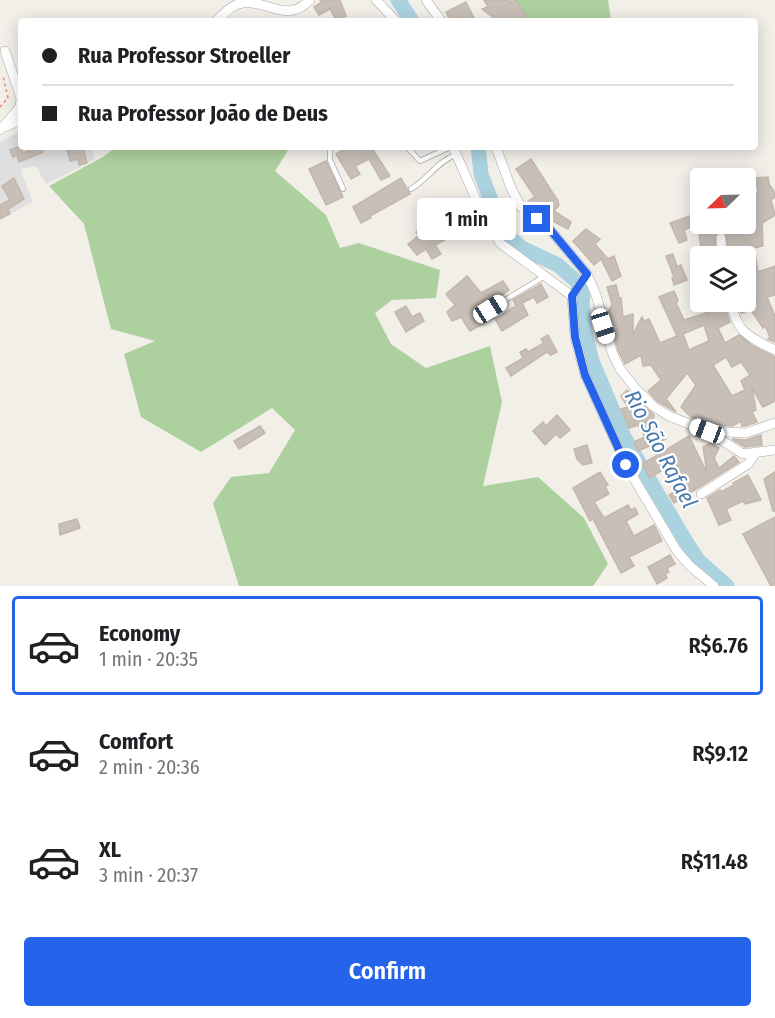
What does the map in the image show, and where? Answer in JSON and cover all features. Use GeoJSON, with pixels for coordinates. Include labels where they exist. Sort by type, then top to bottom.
{"type":"FeatureCollection","features":[{"type":"Feature","properties":{"kind":"street"},"geometry":{"type":"LineString","coordinates":[[219,18],[232,6],[243,3],[285,11],[301,8],[310,0]]}},
{"type":"Feature","properties":{"kind":"street"},"geometry":{"type":"LineString","coordinates":[[376,0],[393,18]]}},
{"type":"Feature","properties":{"kind":"street"},"geometry":{"type":"LineString","coordinates":[[426,0],[439,18]]}},
{"type":"Feature","properties":{"kind":"street"},"geometry":{"type":"LineString","coordinates":[[5,51],[18,89]]}},
{"type":"Feature","properties":{"kind":"street"},"geometry":{"type":"LineString","coordinates":[[1,128],[18,109]]}},
{"type":"Feature","properties":{"kind":"street"},"geometry":{"type":"LineString","coordinates":[[1,128],[18,121]]}},
{"type":"Feature","properties":{"kind":"street"},"geometry":{"type":"LineString","coordinates":[[453,150],[483,215],[500,243],[572,296]]}},
{"type":"Feature","properties":{"kind":"street"},"geometry":{"type":"LineString","coordinates":[[497,150],[511,188],[521,207],[548,227],[587,274],[596,295],[612,352],[620,369],[653,406],[669,416],[707,431],[743,454],[775,450]]}},
{"type":"Feature","properties":{"kind":"street"},"geometry":{"type":"LineString","coordinates":[[721,238],[721,246]]}},
{"type":"Feature","properties":{"kind":"street"},"geometry":{"type":"LineString","coordinates":[[587,274],[572,296],[575,337],[585,375],[626,465],[677,551],[690,566],[714,586]]}},
{"type":"Feature","properties":{"kind":"street"},"geometry":{"type":"LineString","coordinates":[[733,312],[742,331],[775,350]]}},
{"type":"Feature","properties":{"kind":"street"},"geometry":{"type":"LineString","coordinates":[[707,431],[746,433],[775,423]]}},
{"type":"Feature","properties":{"kind":"street"},"geometry":{"type":"LineString","coordinates":[[701,494],[748,464],[755,454]]}},
{"type":"Feature","properties":{"kind":"lane"},"geometry":{"type":"LineString","coordinates":[[330,150],[330,160],[343,189]]}},
{"type":"Feature","properties":{"kind":"lane"},"geometry":{"type":"LineString","coordinates":[[410,150],[420,161],[450,150]]}},
{"type":"Feature","properties":{"kind":"lane"},"geometry":{"type":"LineString","coordinates":[[411,189],[426,181],[452,150]]}},
{"type":"Feature","properties":{"kind":"lane"},"geometry":{"type":"LineString","coordinates":[[490,309],[545,276]]}},
{"type":"Feature","properties":{"kind":"path"},"geometry":{"type":"LineString","coordinates":[[0,106],[8,98],[2,69]]}},
{"type":"Feature","properties":{"kind":"shaded area"},"geometry":{"type":"Polygon","coordinates":[[[18,133],[18,150],[92,150],[95,158],[46,184],[36,166],[20,169],[33,202],[0,219],[0,142],[18,133]]]}},
{"type":"Feature","properties":{"kind":"green space"},"geometry":{"type":"Polygon","coordinates":[[[517,0],[608,0],[611,18],[518,18],[506,10],[518,2],[517,0]]]}},
{"type":"Feature","properties":{"kind":"green space"},"geometry":{"type":"Polygon","coordinates":[[[112,150],[288,150],[275,171],[326,215],[340,248],[359,243],[440,270],[436,298],[392,300],[375,313],[391,344],[426,368],[490,346],[502,402],[483,486],[538,477],[584,518],[608,564],[593,586],[239,586],[213,503],[231,477],[269,473],[295,430],[272,408],[201,452],[141,417],[124,354],[155,341],[111,329],[84,224],[49,186],[112,150]]]}},
{"type":"Feature","properties":{"kind":"building"},"geometry":{"type":"Polygon","coordinates":[[[320,0],[340,0],[346,16],[335,18],[330,9],[319,15],[314,7],[322,2],[320,0]]]}},
{"type":"Feature","properties":{"kind":"building"},"geometry":{"type":"Polygon","coordinates":[[[484,0],[510,0],[511,2],[516,0],[526,16],[494,18],[482,9],[488,7],[484,0]]]}},
{"type":"Feature","properties":{"kind":"building"},"geometry":{"type":"Polygon","coordinates":[[[466,2],[474,18],[449,18],[446,12],[466,2]]]}},
{"type":"Feature","properties":{"kind":"building"},"geometry":{"type":"Polygon","coordinates":[[[18,147],[18,150],[22,150],[23,153],[30,150],[42,150],[43,152],[19,162],[17,155],[13,157],[10,150],[18,147]]]}},
{"type":"Feature","properties":{"kind":"building"},"geometry":{"type":"Polygon","coordinates":[[[67,150],[84,150],[87,163],[79,165],[78,159],[70,161],[67,150]]]}},
{"type":"Feature","properties":{"kind":"building"},"geometry":{"type":"Polygon","coordinates":[[[343,150],[373,150],[390,176],[381,180],[369,159],[355,166],[360,174],[351,179],[336,154],[343,150]]]}},
{"type":"Feature","properties":{"kind":"building"},"geometry":{"type":"Polygon","coordinates":[[[531,159],[558,201],[559,205],[554,211],[571,222],[568,229],[547,218],[528,201],[535,197],[516,169],[531,159]]]}},
{"type":"Feature","properties":{"kind":"building"},"geometry":{"type":"Polygon","coordinates":[[[326,161],[343,197],[326,205],[309,169],[326,161]]]}},
{"type":"Feature","properties":{"kind":"building"},"geometry":{"type":"Polygon","coordinates":[[[768,177],[769,184],[775,193],[775,197],[771,200],[775,215],[762,223],[763,246],[728,246],[726,234],[756,234],[756,193],[758,192],[756,178],[768,177]]]}},
{"type":"Feature","properties":{"kind":"building"},"geometry":{"type":"Polygon","coordinates":[[[14,178],[24,199],[8,209],[10,214],[0,219],[0,205],[10,200],[2,186],[14,178]]]}},
{"type":"Feature","properties":{"kind":"building"},"geometry":{"type":"Polygon","coordinates":[[[401,178],[410,194],[361,223],[353,207],[401,178]]]}},
{"type":"Feature","properties":{"kind":"building"},"geometry":{"type":"Polygon","coordinates":[[[690,216],[690,227],[684,230],[687,240],[679,243],[670,223],[690,216]]]}},
{"type":"Feature","properties":{"kind":"building"},"geometry":{"type":"Polygon","coordinates":[[[444,217],[451,219],[450,237],[435,245],[441,254],[432,259],[426,249],[417,255],[408,244],[418,236],[416,232],[444,217]]]}},
{"type":"Feature","properties":{"kind":"building"},"geometry":{"type":"Polygon","coordinates":[[[586,229],[600,239],[595,244],[608,259],[614,256],[621,276],[612,281],[601,259],[594,265],[573,241],[586,229]]]}},
{"type":"Feature","properties":{"kind":"building"},"geometry":{"type":"Polygon","coordinates":[[[699,234],[717,234],[715,246],[701,246],[699,234]]]}},
{"type":"Feature","properties":{"kind":"building"},"geometry":{"type":"Polygon","coordinates":[[[673,254],[677,267],[681,265],[687,280],[674,285],[672,278],[674,277],[666,256],[673,254]]]}},
{"type":"Feature","properties":{"kind":"building"},"geometry":{"type":"Polygon","coordinates":[[[756,260],[758,272],[775,266],[775,295],[767,297],[775,316],[775,342],[768,339],[770,337],[765,326],[763,328],[752,312],[756,312],[756,260]]]}},
{"type":"Feature","properties":{"kind":"building"},"geometry":{"type":"Polygon","coordinates":[[[467,276],[481,293],[503,281],[509,290],[486,307],[487,312],[494,318],[470,331],[461,317],[452,321],[447,312],[455,305],[446,294],[467,276]]]}},
{"type":"Feature","properties":{"kind":"building"},"geometry":{"type":"Polygon","coordinates":[[[541,284],[548,297],[537,303],[534,297],[522,303],[528,315],[502,331],[495,319],[516,306],[513,300],[541,284]]]}},
{"type":"Feature","properties":{"kind":"building"},"geometry":{"type":"Polygon","coordinates":[[[616,285],[619,298],[621,298],[623,317],[633,314],[633,334],[642,317],[644,321],[649,319],[660,343],[677,336],[659,297],[674,291],[678,300],[676,303],[684,320],[709,312],[726,312],[730,322],[718,328],[725,343],[739,335],[753,346],[775,357],[775,401],[763,407],[752,388],[756,410],[752,412],[757,422],[745,426],[742,426],[741,421],[732,426],[708,424],[691,417],[681,407],[696,385],[687,373],[666,399],[676,412],[657,401],[648,391],[661,380],[651,365],[643,366],[641,355],[625,364],[618,350],[608,313],[612,304],[607,287],[616,285]],[[704,325],[683,334],[689,350],[709,341],[704,325]],[[726,357],[713,365],[732,396],[745,390],[741,381],[750,375],[741,362],[732,367],[726,357]]]}},
{"type":"Feature","properties":{"kind":"building"},"geometry":{"type":"Polygon","coordinates":[[[406,306],[412,317],[420,313],[424,321],[406,332],[395,312],[406,306]]]}},
{"type":"Feature","properties":{"kind":"building"},"geometry":{"type":"Polygon","coordinates":[[[548,335],[557,352],[551,355],[547,352],[511,376],[506,368],[523,358],[520,352],[526,349],[528,352],[544,343],[541,339],[548,335]]]}},
{"type":"Feature","properties":{"kind":"building"},"geometry":{"type":"Polygon","coordinates":[[[627,390],[654,415],[653,423],[666,439],[638,451],[634,442],[645,437],[638,425],[629,428],[621,409],[628,407],[621,396],[627,390]]]}},
{"type":"Feature","properties":{"kind":"building"},"geometry":{"type":"Polygon","coordinates":[[[557,415],[570,430],[560,438],[556,434],[545,445],[533,431],[543,422],[546,426],[557,415]]]}},
{"type":"Feature","properties":{"kind":"building"},"geometry":{"type":"Polygon","coordinates":[[[260,426],[265,433],[239,449],[234,441],[260,426]]]}},
{"type":"Feature","properties":{"kind":"building"},"geometry":{"type":"Polygon","coordinates":[[[761,435],[762,445],[745,447],[732,439],[746,440],[761,435]]]}},
{"type":"Feature","properties":{"kind":"building"},"geometry":{"type":"Polygon","coordinates":[[[689,436],[707,473],[703,447],[710,443],[719,448],[714,458],[719,468],[734,456],[739,462],[674,503],[669,495],[675,491],[667,467],[650,478],[642,464],[689,436]]]}},
{"type":"Feature","properties":{"kind":"building"},"geometry":{"type":"Polygon","coordinates":[[[587,445],[592,463],[583,465],[577,459],[574,449],[587,445]]]}},
{"type":"Feature","properties":{"kind":"building"},"geometry":{"type":"Polygon","coordinates":[[[600,472],[608,485],[605,486],[609,494],[594,502],[604,518],[628,505],[631,510],[635,508],[638,514],[626,521],[634,536],[654,525],[662,541],[629,557],[634,566],[621,573],[593,519],[590,521],[573,488],[600,472]]]}},
{"type":"Feature","properties":{"kind":"building"},"geometry":{"type":"Polygon","coordinates":[[[775,472],[775,511],[773,511],[764,479],[775,472]]]}},
{"type":"Feature","properties":{"kind":"building"},"geometry":{"type":"Polygon","coordinates":[[[748,475],[761,500],[745,504],[743,501],[726,509],[731,520],[719,525],[707,498],[734,485],[733,483],[748,475]]]}},
{"type":"Feature","properties":{"kind":"building"},"geometry":{"type":"Polygon","coordinates":[[[775,517],[775,586],[771,586],[743,534],[775,517]]]}},
{"type":"Feature","properties":{"kind":"building"},"geometry":{"type":"Polygon","coordinates":[[[77,519],[80,528],[60,535],[59,524],[77,519]]]}},
{"type":"Feature","properties":{"kind":"building"},"geometry":{"type":"Polygon","coordinates":[[[670,555],[675,564],[667,568],[669,572],[665,574],[667,578],[657,584],[648,567],[670,555]]]}},
{"type":"Feature","properties":{"kind":"waterway","name":"Rio São Rafael"},"geometry":{"type":"LineString","coordinates":[[398,0],[410,18]]}},
{"type":"Feature","properties":{"kind":"waterway","name":"Rio São Rafael"},"geometry":{"type":"LineString","coordinates":[[478,150],[481,174],[503,232],[522,248],[558,265],[576,281],[583,292],[582,306],[586,337],[592,361],[624,437],[698,560],[727,586]]}},
{"type":"Feature","properties":{"kind":"route"},"geometry":{"type":"LineString","coordinates":[[537,219],[548,227],[587,274],[572,296],[575,337],[585,375],[626,465]]}}]}
